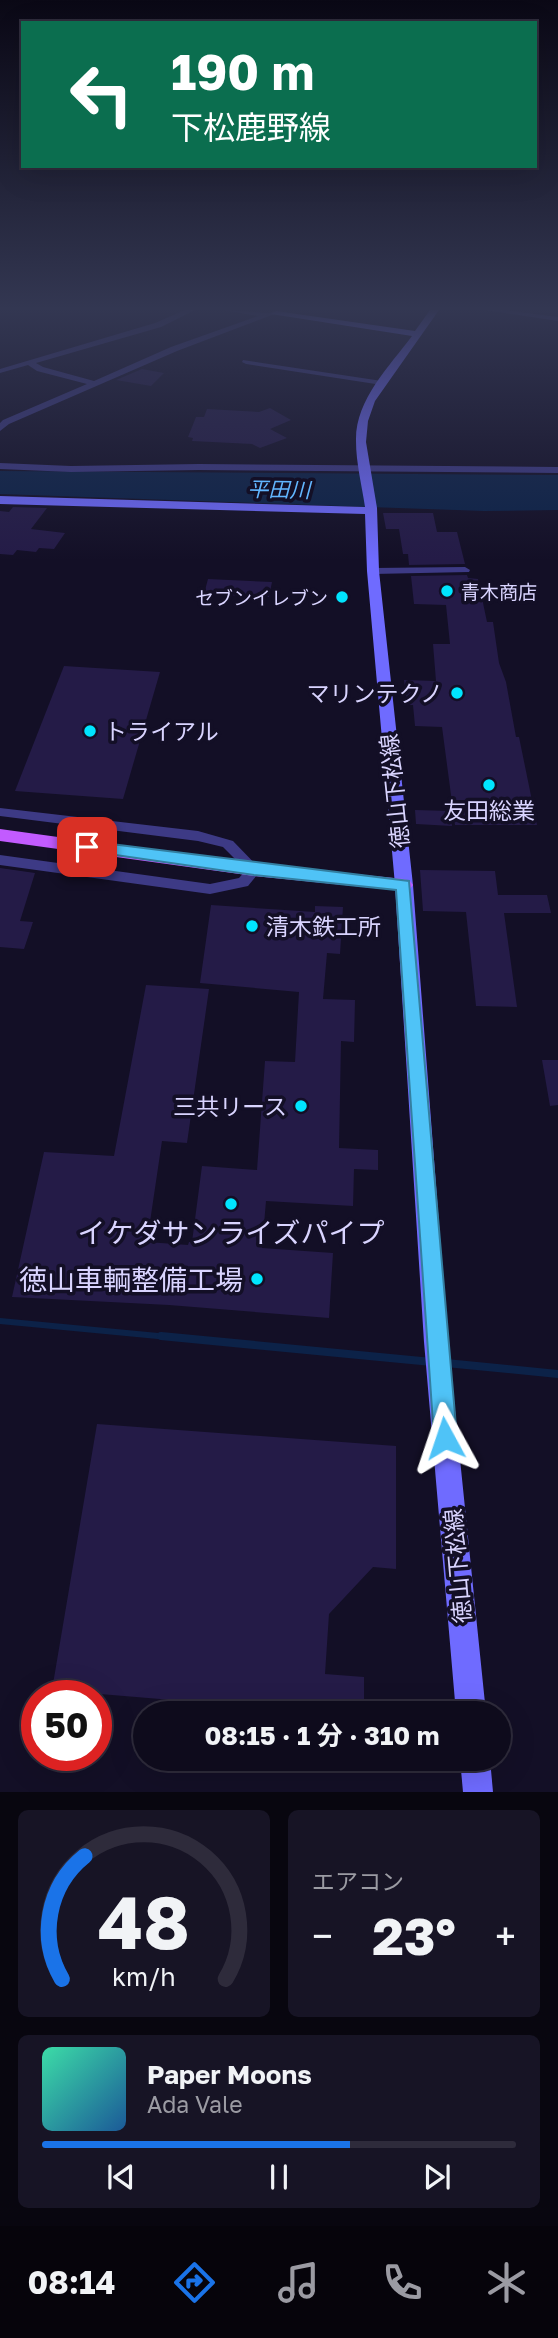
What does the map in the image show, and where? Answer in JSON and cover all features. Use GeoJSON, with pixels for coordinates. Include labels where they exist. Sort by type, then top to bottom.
{"type":"FeatureCollection","features":[{"type":"Feature","properties":{"kind":"main road","name":"徳山下松線"},"geometry":{"type":"LineString","coordinates":[[375,394],[363,421],[361,442],[371,510],[373,571],[404,885],[436,1342],[470,1701]]}},
{"type":"Feature","properties":{"kind":"main road"},"geometry":{"type":"LineString","coordinates":[[0,500],[371,510]]}},
{"type":"Feature","properties":{"kind":"main road"},"geometry":{"type":"LineString","coordinates":[[0,835],[254,870],[404,885]]}},
{"type":"Feature","properties":{"kind":"main road"},"geometry":{"type":"LineString","coordinates":[[476,1771],[478,1792]]}},
{"type":"Feature","properties":{"kind":"street"},"geometry":{"type":"LineString","coordinates":[[0,428],[6,422],[70,394]]}},
{"type":"Feature","properties":{"kind":"street"},"geometry":{"type":"LineString","coordinates":[[0,466],[71,469],[558,470]]}},
{"type":"Feature","properties":{"kind":"street"},"geometry":{"type":"LineString","coordinates":[[373,571],[466,570]]}},
{"type":"Feature","properties":{"kind":"street"},"geometry":{"type":"LineString","coordinates":[[0,812],[198,836],[228,844],[254,870],[243,882],[209,889],[0,860]]}},
{"type":"Feature","properties":{"kind":"water","name":"平田川"},"geometry":{"type":"Polygon","coordinates":[[[0,471],[558,475],[558,510],[484,511],[0,494],[0,471]]]}},
{"type":"Feature","properties":{"kind":"building"},"geometry":{"type":"Polygon","coordinates":[[[270,408],[291,420],[270,429],[287,438],[260,448],[252,444],[192,441],[193,438],[188,437],[196,417],[204,417],[207,409],[259,412],[270,408]]]}},
{"type":"Feature","properties":{"kind":"building"},"geometry":{"type":"Polygon","coordinates":[[[13,507],[47,508],[31,529],[65,533],[54,549],[39,548],[36,552],[17,550],[13,555],[0,554],[0,511],[9,512],[13,507]]]}},
{"type":"Feature","properties":{"kind":"building"},"geometry":{"type":"Polygon","coordinates":[[[383,513],[433,513],[437,532],[457,532],[465,564],[409,565],[408,554],[403,554],[399,529],[386,529],[383,513]]]}},
{"type":"Feature","properties":{"kind":"building"},"geometry":{"type":"Polygon","coordinates":[[[467,575],[468,578],[478,579],[487,622],[493,622],[499,663],[506,682],[516,737],[519,737],[537,825],[455,825],[442,727],[415,726],[413,705],[407,705],[404,680],[436,681],[433,644],[450,644],[446,605],[414,604],[411,576],[467,575]]]}},
{"type":"Feature","properties":{"kind":"building"},"geometry":{"type":"Polygon","coordinates":[[[208,579],[272,582],[269,597],[204,594],[208,579]]]}},
{"type":"Feature","properties":{"kind":"building","name":"トライアル"},"geometry":{"type":"Polygon","coordinates":[[[64,666],[160,672],[123,799],[15,791],[64,666]]]}},
{"type":"Feature","properties":{"kind":"building"},"geometry":{"type":"Polygon","coordinates":[[[415,810],[450,811],[452,826],[416,824],[415,810]]]}},
{"type":"Feature","properties":{"kind":"building"},"geometry":{"type":"Polygon","coordinates":[[[0,868],[35,873],[20,921],[33,922],[24,949],[0,947],[0,868]]]}},
{"type":"Feature","properties":{"kind":"building"},"geometry":{"type":"Polygon","coordinates":[[[420,870],[495,871],[498,895],[547,895],[551,913],[504,913],[517,1007],[476,1006],[466,912],[423,911],[420,870]]]}},
{"type":"Feature","properties":{"kind":"building"},"geometry":{"type":"Polygon","coordinates":[[[211,905],[315,912],[315,906],[343,907],[340,954],[327,953],[323,999],[355,1000],[354,1042],[341,1041],[339,1148],[378,1150],[378,1170],[354,1169],[353,1206],[266,1201],[262,1248],[333,1253],[329,1318],[169,1305],[12,1297],[44,1152],[114,1156],[146,985],[209,989],[187,1143],[162,1141],[147,1242],[188,1245],[192,1242],[202,1166],[257,1170],[265,1061],[295,1062],[299,992],[200,983],[211,905]]]}},
{"type":"Feature","properties":{"kind":"building"},"geometry":{"type":"Polygon","coordinates":[[[542,1060],[558,1060],[558,1105],[550,1106],[542,1060]]]}},
{"type":"Feature","properties":{"kind":"building"},"geometry":{"type":"Polygon","coordinates":[[[97,1424],[396,1446],[396,1569],[373,1567],[329,1614],[325,1674],[364,1677],[364,1701],[184,1701],[112,1695],[112,1680],[54,1680],[97,1424]]]}},
{"type":"Feature","properties":{"kind":"waterway"},"geometry":{"type":"LineString","coordinates":[[0,1321],[179,1338]]}},
{"type":"Feature","properties":{"kind":"waterway"},"geometry":{"type":"LineString","coordinates":[[161,1336],[432,1362]]}},
{"type":"Feature","properties":{"kind":"waterway"},"geometry":{"type":"LineString","coordinates":[[446,1363],[558,1374]]}},
{"type":"Feature","properties":{"kind":"place","name":"青木商店"},"geometry":{"type":"Point","coordinates":[447,591]}},
{"type":"Feature","properties":{"kind":"place","name":"セブンイレブン"},"geometry":{"type":"Point","coordinates":[342,597]}},
{"type":"Feature","properties":{"kind":"place","name":"マリンテクノ"},"geometry":{"type":"Point","coordinates":[457,693]}},
{"type":"Feature","properties":{"kind":"place","name":"トライアル"},"geometry":{"type":"Point","coordinates":[90,731]}},
{"type":"Feature","properties":{"kind":"place","name":"友田総業"},"geometry":{"type":"Point","coordinates":[489,785]}},
{"type":"Feature","properties":{"kind":"place","name":"清木鉄工所"},"geometry":{"type":"Point","coordinates":[252,926]}},
{"type":"Feature","properties":{"kind":"place","name":"三共リース"},"geometry":{"type":"Point","coordinates":[301,1106]}},
{"type":"Feature","properties":{"kind":"place","name":"イケダサンライズパイプ"},"geometry":{"type":"Point","coordinates":[231,1204]}},
{"type":"Feature","properties":{"kind":"place","name":"徳山車輌整備工場"},"geometry":{"type":"Point","coordinates":[257,1279]}},
{"type":"Feature","properties":{"kind":"route"},"geometry":{"type":"LineString","coordinates":[[87,847],[254,870],[404,885],[445,1438]]}}]}
